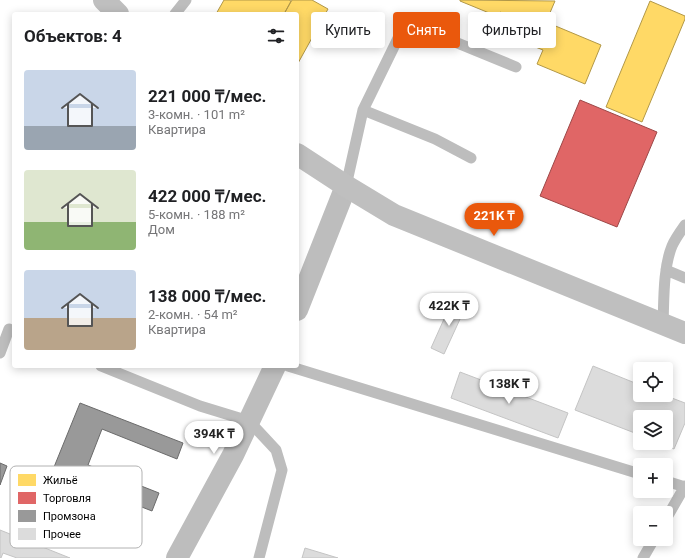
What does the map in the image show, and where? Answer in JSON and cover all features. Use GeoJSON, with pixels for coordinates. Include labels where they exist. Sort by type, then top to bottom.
{"type":"FeatureCollection","features":[{"type":"Feature","properties":{"kind":"street"},"geometry":{"type":"LineString","coordinates":[[104,0],[116,12]]}},
{"type":"Feature","properties":{"kind":"street"},"geometry":{"type":"LineString","coordinates":[[299,155],[394,215],[685,333]]}},
{"type":"Feature","properties":{"kind":"street"},"geometry":{"type":"LineString","coordinates":[[299,305],[346,186]]}},
{"type":"Feature","properties":{"kind":"street"},"geometry":{"type":"LineString","coordinates":[[177,558],[229,462],[274,368]]}},
{"type":"Feature","properties":{"kind":"lane"},"geometry":{"type":"LineString","coordinates":[[177,12],[186,0]]}},
{"type":"Feature","properties":{"kind":"lane"},"geometry":{"type":"LineString","coordinates":[[346,186],[363,110],[406,22],[516,67]]}},
{"type":"Feature","properties":{"kind":"lane"},"geometry":{"type":"LineString","coordinates":[[363,110],[435,139],[471,158]]}},
{"type":"Feature","properties":{"kind":"lane"},"geometry":{"type":"LineString","coordinates":[[663,324],[666,270],[672,247],[678,234],[685,225]]}},
{"type":"Feature","properties":{"kind":"lane"},"geometry":{"type":"LineString","coordinates":[[666,270],[685,278]]}},
{"type":"Feature","properties":{"kind":"lane"},"geometry":{"type":"LineString","coordinates":[[0,352],[8,329]]}},
{"type":"Feature","properties":{"kind":"lane"},"geometry":{"type":"LineString","coordinates":[[106,368],[200,406],[249,421],[276,450],[282,470],[260,558]]}},
{"type":"Feature","properties":{"kind":"lane"},"geometry":{"type":"LineString","coordinates":[[295,368],[633,472]]}},
{"type":"Feature","properties":{"kind":"lane"},"geometry":{"type":"LineString","coordinates":[[673,484],[685,487],[673,507]]}},
{"type":"Feature","properties":{"kind":"lane"},"geometry":{"type":"LineString","coordinates":[[643,558],[650,546]]}},
{"type":"Feature","properties":{"kind":"building: Жильё"},"geometry":{"type":"Polygon","coordinates":[[[224,0],[291,1],[285,12],[217,12],[224,0]]]}},
{"type":"Feature","properties":{"kind":"building: Жильё"},"geometry":{"type":"Polygon","coordinates":[[[292,0],[312,0],[328,9],[326,12],[311,12],[311,40],[299,61],[299,12],[285,12],[292,0]]]}},
{"type":"Feature","properties":{"kind":"building: Жильё"},"geometry":{"type":"Polygon","coordinates":[[[460,1],[555,1],[550,12],[487,12],[460,1]]]}},
{"type":"Feature","properties":{"kind":"building: Жильё"},"geometry":{"type":"Polygon","coordinates":[[[650,1],[685,16],[685,19],[642,122],[606,107],[650,1]]]}},
{"type":"Feature","properties":{"kind":"building: Жильё"},"geometry":{"type":"Polygon","coordinates":[[[556,26],[601,45],[585,84],[537,64],[543,50],[538,48],[556,48],[556,26]]]}},
{"type":"Feature","properties":{"kind":"building: Торговля"},"geometry":{"type":"Polygon","coordinates":[[[580,100],[657,132],[617,227],[540,196],[580,100]]]}},
{"type":"Feature","properties":{"kind":"building: Промзона"},"geometry":{"type":"Polygon","coordinates":[[[80,403],[183,443],[177,459],[102,429],[88,465],[91,466],[54,466],[80,403]]]}},
{"type":"Feature","properties":{"kind":"building: Промзона"},"geometry":{"type":"Polygon","coordinates":[[[0,463],[7,466],[0,485],[0,463]]]}},
{"type":"Feature","properties":{"kind":"building: Промзона"},"geometry":{"type":"Polygon","coordinates":[[[142,486],[159,493],[152,511],[142,507],[142,486]]]}},
{"type":"Feature","properties":{"kind":"building: Прочее"},"geometry":{"type":"Polygon","coordinates":[[[453,299],[466,306],[444,354],[431,348],[453,299]]]}},
{"type":"Feature","properties":{"kind":"building: Прочее"},"geometry":{"type":"Polygon","coordinates":[[[593,366],[633,382],[633,402],[673,402],[673,398],[685,403],[685,423],[674,449],[673,410],[633,410],[633,432],[575,410],[593,366]]]}},
{"type":"Feature","properties":{"kind":"building: Прочее"},"geometry":{"type":"Polygon","coordinates":[[[460,372],[568,413],[558,438],[451,398],[460,372]]]}},
{"type":"Feature","properties":{"kind":"building: Прочее"},"geometry":{"type":"Polygon","coordinates":[[[0,530],[10,534],[10,548],[45,548],[70,558],[17,558],[3,553],[0,558],[0,530]]]}},
{"type":"Feature","properties":{"kind":"building: Прочее"},"geometry":{"type":"Polygon","coordinates":[[[305,548],[338,558],[302,558],[305,548]]]}}]}
